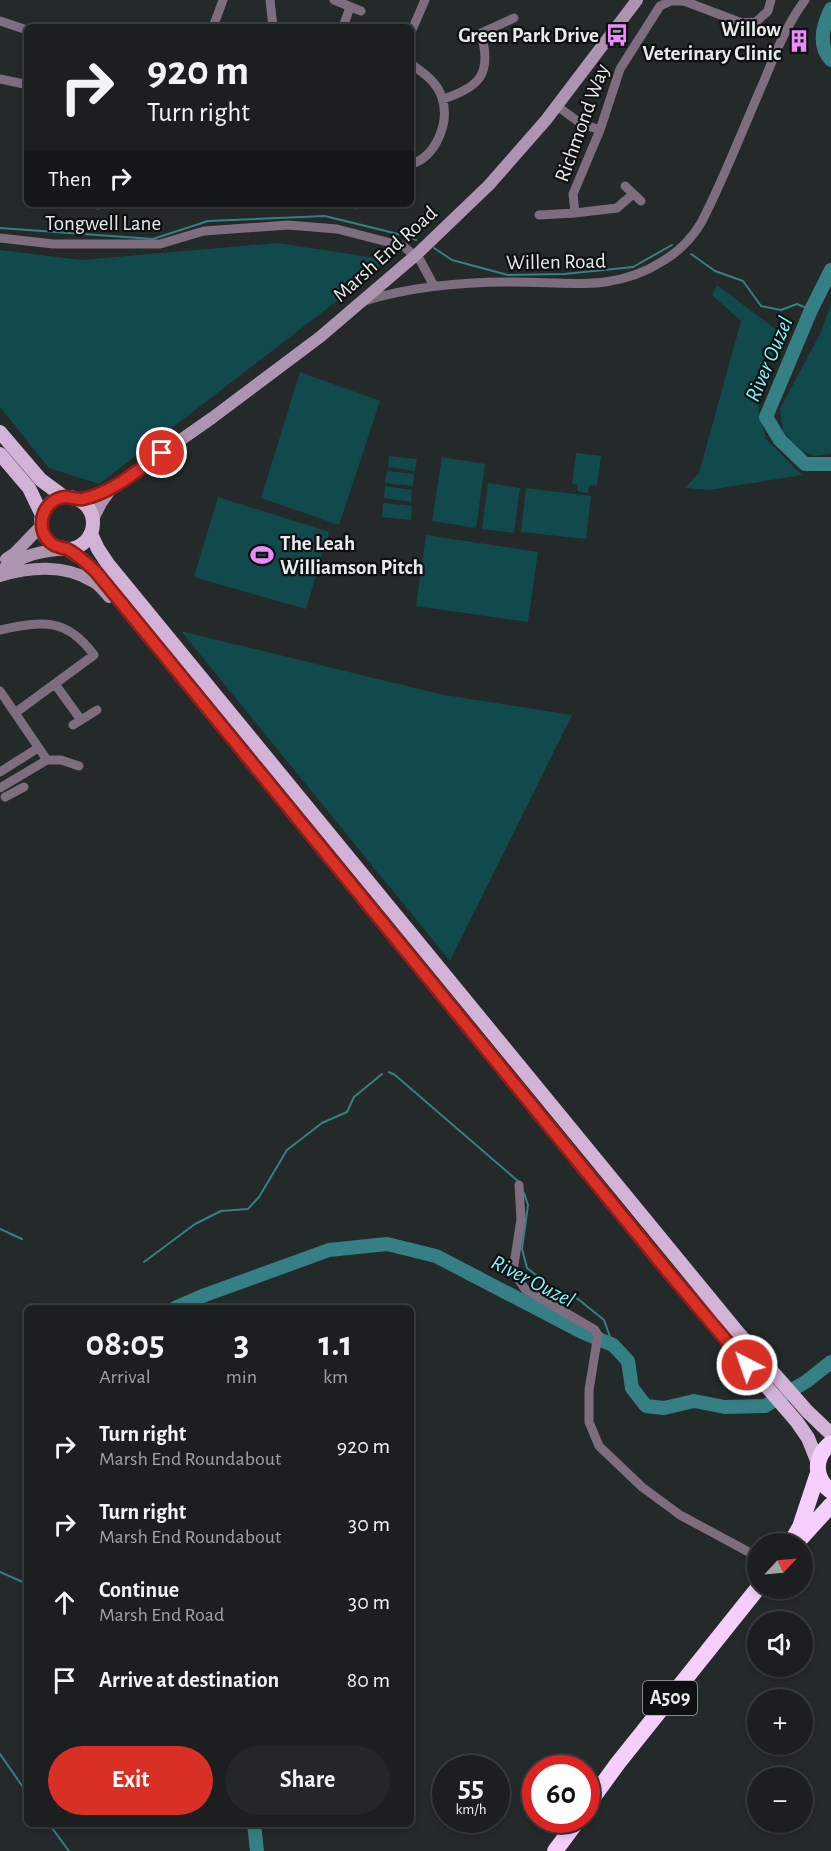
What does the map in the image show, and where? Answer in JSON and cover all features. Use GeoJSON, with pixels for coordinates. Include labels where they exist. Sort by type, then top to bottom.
{"type":"FeatureCollection","features":[{"type":"Feature","properties":{"kind":"highway"},"geometry":{"type":"LineString","coordinates":[[796,1533],[821,1452],[831,1443]]}},
{"type":"Feature","properties":{"kind":"highway"},"geometry":{"type":"LineString","coordinates":[[818,1468],[821,1481],[831,1491]]}},
{"type":"Feature","properties":{"kind":"highway"},"geometry":{"type":"LineString","coordinates":[[806,1533],[831,1505]]}},
{"type":"Feature","properties":{"kind":"highway","name":"A509"},"geometry":{"type":"LineString","coordinates":[[600,1788],[749,1599]]}},
{"type":"Feature","properties":{"kind":"highway"},"geometry":{"type":"LineString","coordinates":[[555,1851],[568,1833]]}},
{"type":"Feature","properties":{"kind":"main road"},"geometry":{"type":"LineString","coordinates":[[0,432],[40,480],[64,497],[80,500],[91,511],[93,519],[91,534],[81,545],[67,549]]}},
{"type":"Feature","properties":{"kind":"main road"},"geometry":{"type":"LineString","coordinates":[[0,454],[29,488],[47,539],[52,544],[67,549],[82,559],[96,572],[729,1334],[831,1434]]}},
{"type":"Feature","properties":{"kind":"main road"},"geometry":{"type":"LineString","coordinates":[[42,521],[51,503],[64,497]]}},
{"type":"Feature","properties":{"kind":"main road"},"geometry":{"type":"LineString","coordinates":[[91,534],[108,564],[729,1334],[808,1438],[818,1468]]}},
{"type":"Feature","properties":{"kind":"street"},"geometry":{"type":"LineString","coordinates":[[214,24],[223,0]]}},
{"type":"Feature","properties":{"kind":"street"},"geometry":{"type":"LineString","coordinates":[[270,0],[273,24]]}},
{"type":"Feature","properties":{"kind":"street"},"geometry":{"type":"LineString","coordinates":[[334,0],[361,11]]}},
{"type":"Feature","properties":{"kind":"street"},"geometry":{"type":"LineString","coordinates":[[414,25],[425,0]]}},
{"type":"Feature","properties":{"kind":"street","name":"Marsh End Road"},"geometry":{"type":"LineString","coordinates":[[80,500],[112,488],[212,418],[320,337],[416,255],[489,184],[557,106],[637,0]]}},
{"type":"Feature","properties":{"kind":"street","name":"Richmond Way"},"geometry":{"type":"LineString","coordinates":[[575,213],[573,194],[600,130],[620,69],[660,6],[671,1],[684,1],[742,23],[756,22],[768,11],[771,0]]}},
{"type":"Feature","properties":{"kind":"street","name":"Willen Road"},"geometry":{"type":"LineString","coordinates":[[363,302],[399,291],[434,286],[508,282],[604,283],[632,278],[672,256],[699,226],[708,209],[773,60],[796,11],[805,0]]}},
{"type":"Feature","properties":{"kind":"street"},"geometry":{"type":"LineString","coordinates":[[344,24],[350,7]]}},
{"type":"Feature","properties":{"kind":"street"},"geometry":{"type":"LineString","coordinates":[[481,33],[514,18]]}},
{"type":"Feature","properties":{"kind":"street"},"geometry":{"type":"LineString","coordinates":[[0,21],[24,29]]}},
{"type":"Feature","properties":{"kind":"street"},"geometry":{"type":"LineString","coordinates":[[443,99],[463,93],[477,84],[485,69],[486,51],[481,33],[473,27]]}},
{"type":"Feature","properties":{"kind":"street"},"geometry":{"type":"LineString","coordinates":[[414,66],[426,74],[438,88],[443,99],[444,122],[435,146],[414,163]]}},
{"type":"Feature","properties":{"kind":"street"},"geometry":{"type":"LineString","coordinates":[[0,79],[24,84]]}},
{"type":"Feature","properties":{"kind":"street"},"geometry":{"type":"LineString","coordinates":[[557,106],[580,123],[600,130]]}},
{"type":"Feature","properties":{"kind":"street"},"geometry":{"type":"LineString","coordinates":[[625,186],[641,201]]}},
{"type":"Feature","properties":{"kind":"street","name":"Richmond Way"},"geometry":{"type":"LineString","coordinates":[[539,215],[617,208],[633,194]]}},
{"type":"Feature","properties":{"kind":"street","name":"Tongwell Lane"},"geometry":{"type":"LineString","coordinates":[[0,238],[53,244],[160,243],[204,231],[288,225],[337,229],[403,246],[416,255]]}},
{"type":"Feature","properties":{"kind":"street"},"geometry":{"type":"LineString","coordinates":[[416,255],[434,286]]}},
{"type":"Feature","properties":{"kind":"street","name":"Marsh End Road"},"geometry":{"type":"LineString","coordinates":[[93,519],[112,488]]}},
{"type":"Feature","properties":{"kind":"street"},"geometry":{"type":"LineString","coordinates":[[0,563],[15,553],[42,521]]}},
{"type":"Feature","properties":{"kind":"street"},"geometry":{"type":"LineString","coordinates":[[0,571],[20,558],[39,552],[67,549]]}},
{"type":"Feature","properties":{"kind":"street"},"geometry":{"type":"LineString","coordinates":[[0,576],[28,569],[46,568],[77,573],[94,582],[141,626]]}},
{"type":"Feature","properties":{"kind":"street"},"geometry":{"type":"LineString","coordinates":[[0,630],[37,623],[51,624],[67,629],[82,639],[94,655],[15,713]]}},
{"type":"Feature","properties":{"kind":"street"},"geometry":{"type":"LineString","coordinates":[[55,684],[77,722],[97,710]]}},
{"type":"Feature","properties":{"kind":"street"},"geometry":{"type":"LineString","coordinates":[[0,693],[47,760]]}},
{"type":"Feature","properties":{"kind":"street"},"geometry":{"type":"LineString","coordinates":[[0,772],[38,748]]}},
{"type":"Feature","properties":{"kind":"street"},"geometry":{"type":"LineString","coordinates":[[4,790],[47,760],[61,760],[79,766]]}},
{"type":"Feature","properties":{"kind":"street"},"geometry":{"type":"LineString","coordinates":[[4,790],[14,793],[24,787]]}},
{"type":"Feature","properties":{"kind":"street"},"geometry":{"type":"LineString","coordinates":[[519,1185],[520,1219],[513,1271],[525,1289],[595,1330],[598,1335],[590,1390],[589,1422],[599,1446],[642,1487],[680,1515],[747,1551]]}},
{"type":"Feature","properties":{"kind":"shaded area"},"geometry":{"type":"Polygon","coordinates":[[[277,243],[390,260],[99,484],[49,468],[0,407],[0,250],[81,260],[277,243]]]}},
{"type":"Feature","properties":{"kind":"shaded area"},"geometry":{"type":"Polygon","coordinates":[[[717,285],[778,331],[758,410],[766,439],[802,475],[709,490],[685,488],[699,473],[741,321],[712,295],[717,285]]]}},
{"type":"Feature","properties":{"kind":"shaded area"},"geometry":{"type":"Polygon","coordinates":[[[831,304],[831,454],[814,456],[799,449],[783,431],[780,409],[821,332],[831,304]]]}},
{"type":"Feature","properties":{"kind":"shaded area"},"geometry":{"type":"Polygon","coordinates":[[[300,372],[380,401],[339,525],[261,498],[300,372]]]}},
{"type":"Feature","properties":{"kind":"shaded area"},"geometry":{"type":"Polygon","coordinates":[[[576,453],[601,456],[597,486],[589,485],[588,493],[577,491],[578,485],[572,484],[576,453]]]}},
{"type":"Feature","properties":{"kind":"shaded area"},"geometry":{"type":"Polygon","coordinates":[[[389,456],[417,459],[415,471],[388,467],[389,456]]]}},
{"type":"Feature","properties":{"kind":"shaded area"},"geometry":{"type":"Polygon","coordinates":[[[442,457],[485,464],[476,528],[432,521],[442,457]]]}},
{"type":"Feature","properties":{"kind":"shaded area"},"geometry":{"type":"Polygon","coordinates":[[[387,471],[414,474],[413,486],[385,483],[387,471]]]}},
{"type":"Feature","properties":{"kind":"shaded area"},"geometry":{"type":"Polygon","coordinates":[[[488,483],[520,488],[514,533],[482,529],[488,483]]]}},
{"type":"Feature","properties":{"kind":"shaded area"},"geometry":{"type":"Polygon","coordinates":[[[385,486],[412,490],[411,502],[384,498],[385,486]]]}},
{"type":"Feature","properties":{"kind":"shaded area"},"geometry":{"type":"Polygon","coordinates":[[[526,488],[591,496],[586,539],[521,532],[526,488]]]}},
{"type":"Feature","properties":{"kind":"shaded area","name":"The Leah Williamson Pitch"},"geometry":{"type":"Polygon","coordinates":[[[218,497],[329,532],[306,609],[194,577],[218,497]]]}},
{"type":"Feature","properties":{"kind":"shaded area"},"geometry":{"type":"Polygon","coordinates":[[[383,503],[412,506],[411,520],[382,517],[383,503]]]}},
{"type":"Feature","properties":{"kind":"shaded area"},"geometry":{"type":"Polygon","coordinates":[[[426,535],[538,552],[528,622],[416,606],[426,535]]]}},
{"type":"Feature","properties":{"kind":"shaded area"},"geometry":{"type":"Polygon","coordinates":[[[181,631],[439,694],[572,715],[450,961],[181,631]]]}},
{"type":"Feature","properties":{"kind":"waterway","name":"River Ouzel"},"geometry":{"type":"LineString","coordinates":[[831,9],[823,35],[824,48],[831,60]]}},
{"type":"Feature","properties":{"kind":"waterway"},"geometry":{"type":"LineString","coordinates":[[0,228],[153,239],[208,221],[325,216],[416,240]]}},
{"type":"Feature","properties":{"kind":"waterway"},"geometry":{"type":"LineString","coordinates":[[434,248],[452,260],[508,275],[564,274],[633,267],[672,245]]}},
{"type":"Feature","properties":{"kind":"waterway"},"geometry":{"type":"LineString","coordinates":[[691,254],[715,271],[743,281],[761,306],[781,310],[797,304],[811,310]]}},
{"type":"Feature","properties":{"kind":"waterway","name":"River Ouzel"},"geometry":{"type":"LineString","coordinates":[[831,270],[811,310],[766,417],[780,440],[805,464],[831,464]]}},
{"type":"Feature","properties":{"kind":"waterway"},"geometry":{"type":"LineString","coordinates":[[389,1072],[519,1182]]}},
{"type":"Feature","properties":{"kind":"waterway"},"geometry":{"type":"LineString","coordinates":[[144,1262],[195,1224],[221,1211],[248,1209],[259,1197],[287,1150],[322,1123],[347,1112],[354,1097],[382,1074]]}},
{"type":"Feature","properties":{"kind":"waterway"},"geometry":{"type":"LineString","coordinates":[[524,1193],[528,1205],[522,1249],[527,1268],[554,1289],[578,1299],[604,1320],[613,1345]]}},
{"type":"Feature","properties":{"kind":"waterway"},"geometry":{"type":"LineString","coordinates":[[0,1229],[22,1239]]}},
{"type":"Feature","properties":{"kind":"waterway","name":"River Ouzel"},"geometry":{"type":"LineString","coordinates":[[182,1305],[329,1250],[387,1244],[436,1256],[582,1332],[613,1345],[628,1361],[632,1388],[646,1406],[664,1408],[694,1401],[725,1407],[765,1406],[807,1381],[831,1362]]}},
{"type":"Feature","properties":{"kind":"waterway"},"geometry":{"type":"LineString","coordinates":[[0,1572],[24,1583]]}},
{"type":"Feature","properties":{"kind":"waterway"},"geometry":{"type":"LineString","coordinates":[[0,1754],[24,1789]]}},
{"type":"Feature","properties":{"kind":"waterway"},"geometry":{"type":"LineString","coordinates":[[51,1827],[69,1851]]}},
{"type":"Feature","properties":{"kind":"waterway","name":"River Ouzel"},"geometry":{"type":"LineString","coordinates":[[254,1827],[257,1851]]}},
{"type":"Feature","properties":{"kind":"place","name":"Green Park Drive"},"geometry":{"type":"Point","coordinates":[617,35]}},
{"type":"Feature","properties":{"kind":"place","name":"Willow Veterinary Clinic"},"geometry":{"type":"Point","coordinates":[799,41]}},
{"type":"Feature","properties":{"kind":"place","name":"The Leah Williamson Pitch"},"geometry":{"type":"Point","coordinates":[262,555]}},
{"type":"Feature","properties":{"kind":"route"},"geometry":{"type":"LineString","coordinates":[[162,453],[112,488],[80,500],[64,497],[51,503],[42,515],[43,533],[52,544],[67,549],[96,572],[669,1273],[747,1365]]}}]}
